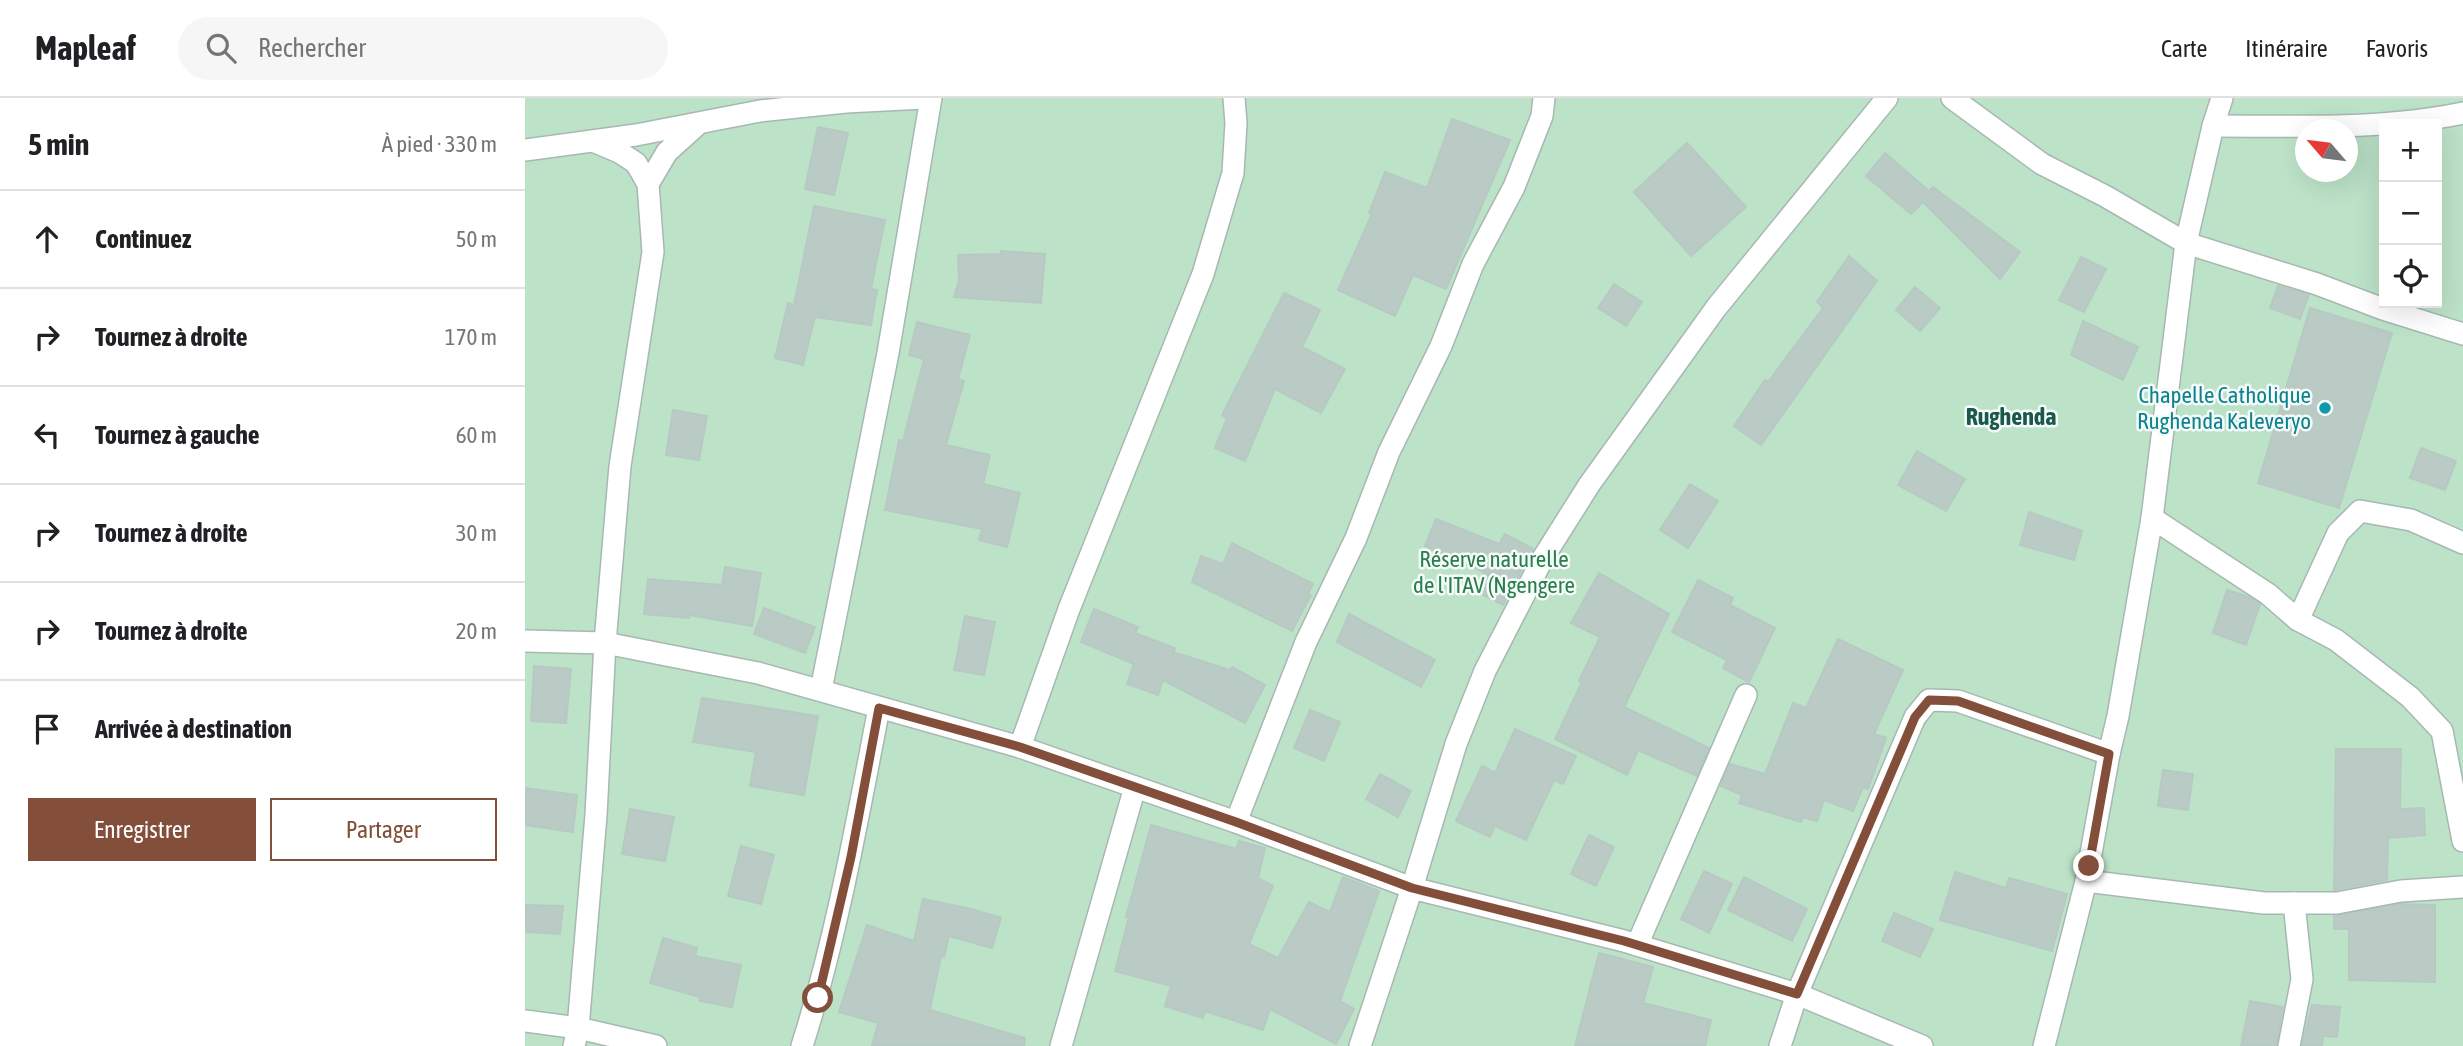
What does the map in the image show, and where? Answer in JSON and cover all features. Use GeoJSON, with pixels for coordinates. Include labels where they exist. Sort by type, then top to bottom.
{"type":"FeatureCollection","features":[{"type":"Feature","properties":{"kind":"street"},"geometry":{"type":"LineString","coordinates":[[525,150],[593,141],[760,111],[846,100],[924,98]]}},
{"type":"Feature","properties":{"kind":"street"},"geometry":{"type":"LineString","coordinates":[[821,690],[883,379],[931,98]]}},
{"type":"Feature","properties":{"kind":"street"},"geometry":{"type":"LineString","coordinates":[[1020,747],[1088,560],[1203,274],[1233,173],[1236,122],[1234,98]]}},
{"type":"Feature","properties":{"kind":"street"},"geometry":{"type":"LineString","coordinates":[[1236,822],[1306,642],[1356,538],[1389,452],[1441,346],[1473,264],[1514,187],[1542,116],[1544,98]]}},
{"type":"Feature","properties":{"kind":"street"},"geometry":{"type":"LineString","coordinates":[[1360,1046],[1456,744],[1485,671],[1543,558],[1589,485],[1716,308],[1887,98]]}},
{"type":"Feature","properties":{"kind":"street"},"geometry":{"type":"LineString","coordinates":[[1952,98],[2042,164],[2105,196],[2186,243],[2463,334]]}},
{"type":"Feature","properties":{"kind":"street"},"geometry":{"type":"LineString","coordinates":[[2044,1046],[2086,881],[2118,716],[2153,518],[2186,243],[2222,98]]}},
{"type":"Feature","properties":{"kind":"street"},"geometry":{"type":"LineString","coordinates":[[2213,126],[2431,120],[2463,113]]}},
{"type":"Feature","properties":{"kind":"street"},"geometry":{"type":"LineString","coordinates":[[648,184],[667,152],[699,123]]}},
{"type":"Feature","properties":{"kind":"street"},"geometry":{"type":"LineString","coordinates":[[576,1037],[596,815],[605,643],[620,466],[653,252],[648,184],[636,163],[593,141]]}},
{"type":"Feature","properties":{"kind":"street"},"geometry":{"type":"LineString","coordinates":[[2298,620],[2338,533],[2360,511],[2411,520],[2463,543]]}},
{"type":"Feature","properties":{"kind":"street"},"geometry":{"type":"LineString","coordinates":[[2153,518],[2268,594],[2298,620],[2336,640],[2410,697],[2442,731],[2463,841]]}},
{"type":"Feature","properties":{"kind":"street"},"geometry":{"type":"LineString","coordinates":[[525,641],[605,643],[758,673],[1020,747],[1236,822],[1412,888],[1637,945],[1797,994],[1922,1046]]}},
{"type":"Feature","properties":{"kind":"street"},"geometry":{"type":"LineString","coordinates":[[1637,945],[1746,695]]}},
{"type":"Feature","properties":{"kind":"street"},"geometry":{"type":"LineString","coordinates":[[1780,1046],[1797,994],[1915,717],[1929,700],[1958,701],[2109,754]]}},
{"type":"Feature","properties":{"kind":"street"},"geometry":{"type":"LineString","coordinates":[[802,1046],[818,998],[851,857],[879,708]]}},
{"type":"Feature","properties":{"kind":"street"},"geometry":{"type":"LineString","coordinates":[[1061,1046],[1135,786]]}},
{"type":"Feature","properties":{"kind":"street"},"geometry":{"type":"LineString","coordinates":[[2086,881],[2264,903],[2337,903],[2401,891],[2463,887]]}},
{"type":"Feature","properties":{"kind":"street"},"geometry":{"type":"LineString","coordinates":[[2289,1046],[2302,979],[2294,903]]}},
{"type":"Feature","properties":{"kind":"street"},"geometry":{"type":"LineString","coordinates":[[525,1021],[576,1037],[656,1046]]}},
{"type":"Feature","properties":{"kind":"green space","name":"Réserve naturelle de l'ITAV (Ngengere"},"geometry":{"type":"Polygon","coordinates":[[[525,98],[2463,98],[2463,1046],[525,1046],[525,98]]]}},
{"type":"Feature","properties":{"kind":"building"},"geometry":{"type":"Polygon","coordinates":[[[1452,119],[1510,140],[1446,289],[1413,275],[1395,316],[1338,290],[1372,214],[1369,213],[1385,172],[1427,188],[1452,119]]]}},
{"type":"Feature","properties":{"kind":"building"},"geometry":{"type":"Polygon","coordinates":[[[818,127],[848,133],[834,195],[805,189],[818,127]]]}},
{"type":"Feature","properties":{"kind":"building"},"geometry":{"type":"Polygon","coordinates":[[[1687,143],[1746,207],[1691,256],[1634,192],[1687,143]]]}},
{"type":"Feature","properties":{"kind":"building"},"geometry":{"type":"Polygon","coordinates":[[[1885,153],[1929,191],[1933,187],[2020,252],[2000,279],[1923,202],[1911,214],[1866,176],[1885,153]]]}},
{"type":"Feature","properties":{"kind":"building"},"geometry":{"type":"Polygon","coordinates":[[[814,206],[885,220],[871,289],[877,290],[871,325],[815,317],[803,365],[775,358],[788,303],[794,305],[814,206]]]}},
{"type":"Feature","properties":{"kind":"building"},"geometry":{"type":"Polygon","coordinates":[[[1001,251],[1045,254],[1041,303],[954,297],[959,281],[958,255],[1001,254],[1001,251]]]}},
{"type":"Feature","properties":{"kind":"building"},"geometry":{"type":"Polygon","coordinates":[[[1849,256],[1877,281],[1761,445],[1734,426],[1765,380],[1768,382],[1823,308],[1817,302],[1849,256]]]}},
{"type":"Feature","properties":{"kind":"building"},"geometry":{"type":"Polygon","coordinates":[[[2081,257],[2106,269],[2084,312],[2059,300],[2081,257]]]}},
{"type":"Feature","properties":{"kind":"building"},"geometry":{"type":"Polygon","coordinates":[[[1614,284],[1642,302],[1626,326],[1598,308],[1614,284]]]}},
{"type":"Feature","properties":{"kind":"building"},"geometry":{"type":"Polygon","coordinates":[[[2278,286],[2309,295],[2300,319],[2270,308],[2278,286]]]}},
{"type":"Feature","properties":{"kind":"building"},"geometry":{"type":"Polygon","coordinates":[[[1915,287],[1940,308],[1920,331],[1896,310],[1915,287]]]}},
{"type":"Feature","properties":{"kind":"building"},"geometry":{"type":"Polygon","coordinates":[[[1284,293],[1320,310],[1302,347],[1345,369],[1321,413],[1275,389],[1245,461],[1215,448],[1227,418],[1222,415],[1284,293]]]}},
{"type":"Feature","properties":{"kind":"building","name":"Chapelle Catholique Rughenda Kaleveryo"},"geometry":{"type":"Polygon","coordinates":[[[2310,308],[2392,333],[2339,508],[2258,483],[2310,308]]]}},
{"type":"Feature","properties":{"kind":"building"},"geometry":{"type":"Polygon","coordinates":[[[2083,321],[2138,347],[2123,380],[2071,355],[2083,321]]]}},
{"type":"Feature","properties":{"kind":"building"},"geometry":{"type":"Polygon","coordinates":[[[917,322],[970,335],[958,379],[964,381],[946,445],[990,455],[983,484],[1020,493],[1007,547],[979,540],[982,529],[885,510],[899,440],[903,441],[924,359],[909,355],[917,322]]]}},
{"type":"Feature","properties":{"kind":"building"},"geometry":{"type":"Polygon","coordinates":[[[673,410],[707,416],[699,460],[666,455],[673,410]]]}},
{"type":"Feature","properties":{"kind":"building"},"geometry":{"type":"Polygon","coordinates":[[[2421,448],[2456,461],[2445,490],[2410,478],[2421,448]]]}},
{"type":"Feature","properties":{"kind":"building"},"geometry":{"type":"Polygon","coordinates":[[[1917,451],[1965,479],[1946,511],[1898,485],[1917,451]]]}},
{"type":"Feature","properties":{"kind":"building"},"geometry":{"type":"Polygon","coordinates":[[[1690,484],[1718,501],[1688,548],[1660,530],[1690,484]]]}},
{"type":"Feature","properties":{"kind":"building"},"geometry":{"type":"Polygon","coordinates":[[[2029,512],[2082,531],[2074,560],[2020,545],[2029,512]]]}},
{"type":"Feature","properties":{"kind":"building"},"geometry":{"type":"Polygon","coordinates":[[[1436,519],[1499,544],[1505,534],[1533,549],[1503,605],[1474,590],[1484,572],[1425,546],[1436,519]]]}},
{"type":"Feature","properties":{"kind":"building"},"geometry":{"type":"Polygon","coordinates":[[[1232,543],[1313,584],[1308,594],[1311,595],[1292,631],[1192,582],[1201,556],[1223,564],[1232,543]]]}},
{"type":"Feature","properties":{"kind":"building"},"geometry":{"type":"Polygon","coordinates":[[[725,567],[761,573],[752,626],[690,615],[689,618],[644,614],[648,579],[722,585],[725,567]]]}},
{"type":"Feature","properties":{"kind":"building"},"geometry":{"type":"Polygon","coordinates":[[[1599,573],[1669,614],[1624,707],[1709,748],[1697,776],[1638,750],[1627,775],[1555,739],[1600,637],[1571,623],[1599,573]]]}},
{"type":"Feature","properties":{"kind":"building"},"geometry":{"type":"Polygon","coordinates":[[[1698,580],[1733,598],[1730,605],[1775,628],[1749,682],[1723,668],[1727,660],[1672,632],[1698,580]]]}},
{"type":"Feature","properties":{"kind":"building"},"geometry":{"type":"Polygon","coordinates":[[[2227,590],[2249,597],[2260,604],[2246,645],[2213,633],[2227,590]]]}},
{"type":"Feature","properties":{"kind":"building"},"geometry":{"type":"Polygon","coordinates":[[[764,608],[815,627],[805,653],[754,634],[764,608]]]}},
{"type":"Feature","properties":{"kind":"building"},"geometry":{"type":"Polygon","coordinates":[[[1094,609],[1138,627],[1135,633],[1175,648],[1173,652],[1230,670],[1232,667],[1265,685],[1245,723],[1163,680],[1158,695],[1127,684],[1134,664],[1081,642],[1094,609]]]}},
{"type":"Feature","properties":{"kind":"building"},"geometry":{"type":"Polygon","coordinates":[[[1349,614],[1435,660],[1421,687],[1337,642],[1349,614]]]}},
{"type":"Feature","properties":{"kind":"building"},"geometry":{"type":"Polygon","coordinates":[[[965,616],[995,622],[984,675],[954,670],[965,616]]]}},
{"type":"Feature","properties":{"kind":"building"},"geometry":{"type":"Polygon","coordinates":[[[1838,639],[1903,670],[1874,734],[1886,738],[1868,789],[1863,787],[1853,811],[1824,800],[1817,821],[1803,817],[1801,822],[1739,803],[1742,795],[1721,786],[1730,764],[1765,774],[1793,703],[1806,708],[1838,639]]]}},
{"type":"Feature","properties":{"kind":"building"},"geometry":{"type":"Polygon","coordinates":[[[534,666],[571,669],[566,723],[531,721],[534,666]]]}},
{"type":"Feature","properties":{"kind":"building"},"geometry":{"type":"Polygon","coordinates":[[[702,698],[818,716],[804,795],[750,786],[756,752],[693,742],[702,698]]]}},
{"type":"Feature","properties":{"kind":"building"},"geometry":{"type":"Polygon","coordinates":[[[1310,710],[1340,722],[1324,761],[1294,748],[1310,710]]]}},
{"type":"Feature","properties":{"kind":"building"},"geometry":{"type":"Polygon","coordinates":[[[1515,729],[1576,756],[1563,784],[1554,780],[1526,840],[1495,826],[1490,837],[1456,821],[1482,766],[1495,773],[1515,729]]]}},
{"type":"Feature","properties":{"kind":"building"},"geometry":{"type":"Polygon","coordinates":[[[2336,749],[2401,749],[2400,809],[2424,808],[2425,835],[2388,838],[2387,880],[2334,890],[2336,749]]]}},
{"type":"Feature","properties":{"kind":"building"},"geometry":{"type":"Polygon","coordinates":[[[2163,770],[2193,774],[2188,810],[2158,806],[2163,770]]]}},
{"type":"Feature","properties":{"kind":"building"},"geometry":{"type":"Polygon","coordinates":[[[1380,774],[1411,791],[1398,817],[1366,799],[1380,774]]]}},
{"type":"Feature","properties":{"kind":"building"},"geometry":{"type":"Polygon","coordinates":[[[525,788],[577,795],[573,832],[525,825],[525,788]]]}},
{"type":"Feature","properties":{"kind":"building"},"geometry":{"type":"Polygon","coordinates":[[[630,809],[674,817],[665,861],[622,854],[630,809]]]}},
{"type":"Feature","properties":{"kind":"building"},"geometry":{"type":"Polygon","coordinates":[[[1151,825],[1236,849],[1239,841],[1265,848],[1258,878],[1273,886],[1249,944],[1278,958],[1309,902],[1330,912],[1343,877],[1379,891],[1340,1001],[1354,1009],[1336,1044],[1270,1009],[1263,1030],[1205,1011],[1203,1018],[1165,1006],[1171,986],[1115,971],[1129,917],[1126,917],[1151,825]]]}},
{"type":"Feature","properties":{"kind":"building"},"geometry":{"type":"Polygon","coordinates":[[[1589,835],[1614,847],[1596,886],[1571,874],[1589,835]]]}},
{"type":"Feature","properties":{"kind":"building"},"geometry":{"type":"Polygon","coordinates":[[[741,846],[774,855],[761,904],[728,896],[741,846]]]}},
{"type":"Feature","properties":{"kind":"building"},"geometry":{"type":"Polygon","coordinates":[[[1704,871],[1732,884],[1709,933],[1681,919],[1704,871]]]}},
{"type":"Feature","properties":{"kind":"building"},"geometry":{"type":"Polygon","coordinates":[[[1955,872],[2006,888],[2009,878],[2067,894],[2052,951],[1940,920],[1955,872]]]}},
{"type":"Feature","properties":{"kind":"building"},"geometry":{"type":"Polygon","coordinates":[[[1744,877],[1807,909],[1792,941],[1728,910],[1744,877]]]}},
{"type":"Feature","properties":{"kind":"building"},"geometry":{"type":"Polygon","coordinates":[[[923,899],[1001,918],[992,948],[949,936],[944,957],[941,956],[930,1010],[1025,1038],[1024,1046],[872,1046],[878,1023],[839,1012],[867,925],[914,941],[923,899]]]}},
{"type":"Feature","properties":{"kind":"building"},"geometry":{"type":"Polygon","coordinates":[[[2400,904],[2435,905],[2435,982],[2349,980],[2349,929],[2334,929],[2334,916],[2400,904]]]}},
{"type":"Feature","properties":{"kind":"building"},"geometry":{"type":"Polygon","coordinates":[[[525,905],[563,906],[560,934],[525,932],[525,905]]]}},
{"type":"Feature","properties":{"kind":"building"},"geometry":{"type":"Polygon","coordinates":[[[1894,913],[1933,929],[1920,957],[1882,941],[1894,913]]]}},
{"type":"Feature","properties":{"kind":"building"},"geometry":{"type":"Polygon","coordinates":[[[663,938],[697,948],[695,956],[741,965],[732,1007],[700,1001],[700,997],[650,983],[663,938]]]}},
{"type":"Feature","properties":{"kind":"building"},"geometry":{"type":"Polygon","coordinates":[[[1599,953],[1653,967],[1643,1003],[1711,1020],[1705,1046],[1575,1046],[1599,953]]]}},
{"type":"Feature","properties":{"kind":"building"},"geometry":{"type":"Polygon","coordinates":[[[2250,1001],[2283,1007],[2276,1046],[2241,1046],[2250,1001]]]}},
{"type":"Feature","properties":{"kind":"building"},"geometry":{"type":"Polygon","coordinates":[[[2312,1005],[2340,1007],[2337,1037],[2323,1036],[2322,1046],[2302,1046],[2312,1005]]]}},
{"type":"Feature","properties":{"kind":"place","name":"Chapelle Catholique Rughenda Kaleveryo"},"geometry":{"type":"Point","coordinates":[2325,408]}},
{"type":"Feature","properties":{"kind":"district","name":"Rughenda"},"geometry":{"type":"Point","coordinates":[2011,417]}},
{"type":"Feature","properties":{"kind":"route"},"geometry":{"type":"LineString","coordinates":[[818,998],[851,857],[879,708],[1020,747],[1236,822],[1412,888],[1624,941],[1797,994],[1915,717],[1929,700],[1958,701],[2109,754],[2089,866]]}}]}
